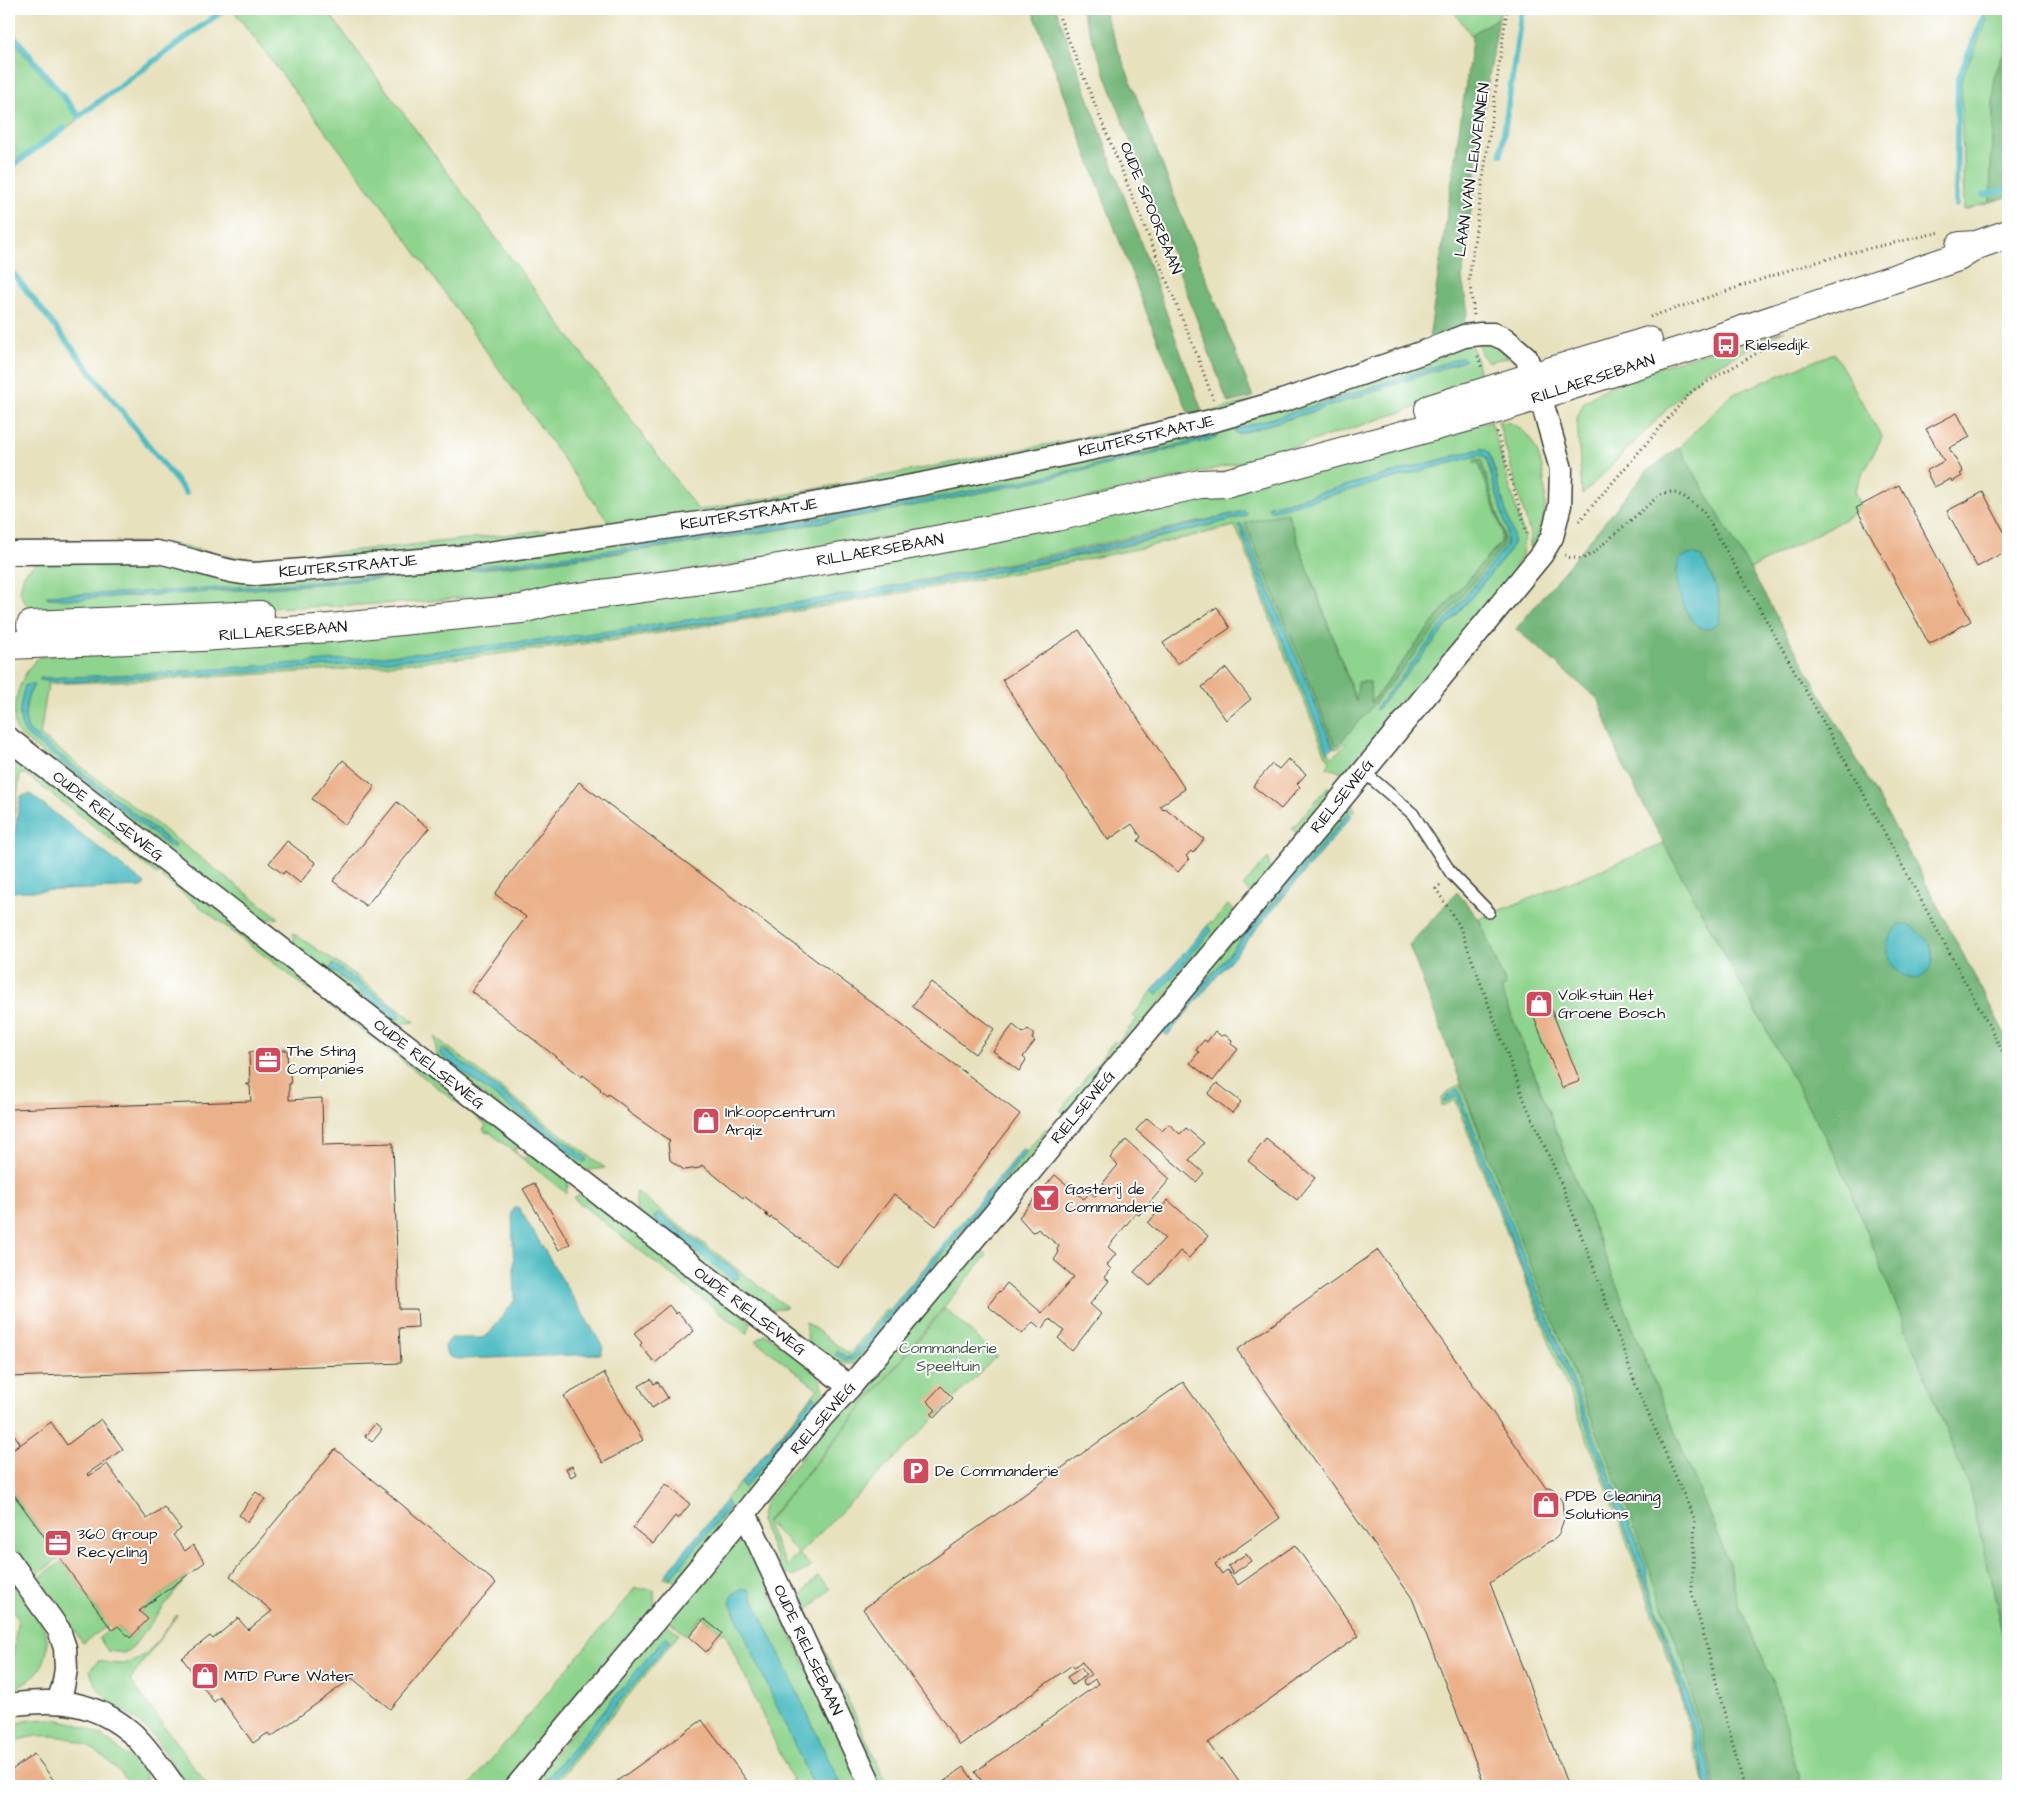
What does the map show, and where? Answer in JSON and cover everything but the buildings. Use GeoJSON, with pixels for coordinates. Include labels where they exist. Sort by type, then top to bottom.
{"type":"FeatureCollection","features":[{"type":"Feature","properties":{"kind":"street","name":"RILLAERSEBAAN"},"geometry":{"type":"LineString","coordinates":[[9,645],[129,641],[330,628],[522,608],[556,600],[732,576],[1056,517],[1200,484],[1223,473],[1342,438],[1489,390],[1537,386],[1692,347],[1936,265],[1958,257],[1977,245],[2008,234]]}},
{"type":"Feature","properties":{"kind":"street"},"geometry":{"type":"LineString","coordinates":[[1473,335],[1493,334],[1505,339],[1526,357],[1537,386]]}},
{"type":"Feature","properties":{"kind":"street","name":"KEUTERSTRAATJE"},"geometry":{"type":"LineString","coordinates":[[9,553],[156,552],[174,554],[230,571],[255,574],[468,556],[768,512],[922,484],[1124,442],[1219,419],[1282,401],[1473,335]]}},
{"type":"Feature","properties":{"kind":"street","name":"RIELSEWEG"},"geometry":{"type":"LineString","coordinates":[[518,1786],[745,1513],[822,1417],[850,1387],[1529,572],[1552,537],[1560,505],[1561,469],[1537,386]]}},
{"type":"Feature","properties":{"kind":"street","name":"RILLAERSEBAAN"},"geometry":{"type":"LineString","coordinates":[[9,626],[394,609],[520,598],[556,600]]}},
{"type":"Feature","properties":{"kind":"street","name":"OUDE RIELSEWEG"},"geometry":{"type":"LineString","coordinates":[[9,740],[850,1387]]}},
{"type":"Feature","properties":{"kind":"street","name":"OUDE RIELSEBAAN"},"geometry":{"type":"LineString","coordinates":[[745,1513],[871,1786]]}},
{"type":"Feature","properties":{"kind":"street"},"geometry":{"type":"LineString","coordinates":[[9,1560],[59,1630],[65,1648],[66,1669],[58,1701]]}},
{"type":"Feature","properties":{"kind":"street"},"geometry":{"type":"LineString","coordinates":[[9,1705],[36,1701],[58,1701],[86,1707],[106,1715],[134,1735],[174,1786]]}},
{"type":"Feature","properties":{"kind":"lane"},"geometry":{"type":"LineString","coordinates":[[1363,771],[1413,814],[1451,873],[1489,912]]}},
{"type":"Feature","properties":{"kind":"path","name":"OUDE SPOORBAAN"},"geometry":{"type":"LineString","coordinates":[[1056,9],[1197,355],[1219,419]]}},
{"type":"Feature","properties":{"kind":"path","name":"LAAN VAN LEIJVENNEN"},"geometry":{"type":"LineString","coordinates":[[1473,335],[1474,319],[1470,279],[1507,9]]}},
{"type":"Feature","properties":{"kind":"path"},"geometry":{"type":"LineString","coordinates":[[1642,320],[1789,270],[1845,254],[1943,231]]}},
{"type":"Feature","properties":{"kind":"path"},"geometry":{"type":"LineString","coordinates":[[1765,348],[1692,391],[1578,522],[1552,537],[1566,557],[1582,559],[1592,554],[1662,493],[1672,492],[1683,496],[1702,512],[1748,588],[1862,791],[2008,1061]]}},
{"type":"Feature","properties":{"kind":"path"},"geometry":{"type":"LineString","coordinates":[[1489,390],[1528,535],[1529,572]]}},
{"type":"Feature","properties":{"kind":"path"},"geometry":{"type":"LineString","coordinates":[[1451,873],[1436,889],[1459,925],[1525,1102],[1561,1183],[1594,1268],[1636,1386],[1695,1520],[1692,1592],[1744,1786]]}},
{"type":"Feature","properties":{"kind":"green space"},"geometry":{"type":"Polygon","coordinates":[[[326,9],[698,510],[1190,417],[1202,411],[1194,419],[724,516],[274,568],[116,542],[170,544],[233,557],[261,559],[402,546],[609,523],[387,212],[233,10],[326,9]]]}},
{"type":"Feature","properties":{"kind":"green space"},"geometry":{"type":"Polygon","coordinates":[[[1032,9],[1056,9],[1202,411],[1190,417],[1149,319],[1032,9]]]}},
{"type":"Feature","properties":{"kind":"green space"},"geometry":{"type":"Polygon","coordinates":[[[1081,9],[1103,9],[1253,397],[1228,403],[1081,9]]]}},
{"type":"Feature","properties":{"kind":"green space"},"geometry":{"type":"Polygon","coordinates":[[[1452,9],[1501,9],[1499,17],[1471,35],[1452,9]]]}},
{"type":"Feature","properties":{"kind":"green space"},"geometry":{"type":"Polygon","coordinates":[[[1992,9],[2008,9],[2008,42],[1994,78],[1990,202],[1964,210],[1961,81],[1992,9]]]}},
{"type":"Feature","properties":{"kind":"green space"},"geometry":{"type":"Polygon","coordinates":[[[1499,17],[1487,89],[1462,278],[1468,312],[1461,328],[1428,346],[1472,41],[1471,35],[1499,17]]]}},
{"type":"Feature","properties":{"kind":"green space"},"geometry":{"type":"Polygon","coordinates":[[[9,36],[79,119],[9,170],[9,36]]]}},
{"type":"Feature","properties":{"kind":"green space"},"geometry":{"type":"Polygon","coordinates":[[[2008,42],[2008,197],[1990,202],[1994,78],[2008,42]]]}},
{"type":"Feature","properties":{"kind":"green space"},"geometry":{"type":"Polygon","coordinates":[[[1785,330],[1704,372],[1582,495],[1577,418],[1584,402],[1604,389],[1654,368],[1785,330]]]}},
{"type":"Feature","properties":{"kind":"green space"},"geometry":{"type":"Polygon","coordinates":[[[1478,342],[1495,344],[1509,357],[1488,362],[1481,354],[1478,342]]]}},
{"type":"Feature","properties":{"kind":"green space"},"geometry":{"type":"Polygon","coordinates":[[[1470,343],[1476,357],[1482,386],[1294,447],[1211,470],[1044,508],[808,553],[588,585],[420,602],[35,614],[23,600],[20,590],[24,574],[37,562],[129,557],[242,579],[931,486],[1470,343]],[[1463,357],[1331,401],[1235,430],[1238,434],[1315,411],[1466,360],[1463,357]],[[1214,435],[1127,458],[1039,478],[861,511],[607,551],[522,562],[351,579],[164,592],[50,595],[46,598],[161,595],[317,584],[453,572],[673,546],[892,510],[1001,488],[1216,438],[1214,435]]]}},
{"type":"Feature","properties":{"kind":"green space"},"geometry":{"type":"Polygon","coordinates":[[[1834,353],[1882,437],[1854,491],[1862,510],[1750,569],[1679,447],[1731,395],[1834,353]]]}},
{"type":"Feature","properties":{"kind":"green space"},"geometry":{"type":"Polygon","coordinates":[[[1491,421],[1524,536],[1522,555],[1513,573],[1349,774],[1327,768],[1330,761],[1274,629],[1235,526],[1132,550],[1026,571],[780,614],[616,640],[473,657],[336,670],[48,684],[40,735],[279,918],[257,921],[18,734],[15,725],[15,704],[18,693],[27,672],[39,657],[422,626],[1491,421]],[[1484,449],[1268,507],[1271,511],[1480,455],[1486,457],[1507,530],[1506,546],[1376,708],[1377,710],[1508,553],[1513,540],[1496,480],[1498,479],[1489,453],[1484,449]],[[1244,511],[1096,545],[947,576],[797,603],[647,626],[345,661],[193,672],[41,678],[87,680],[330,666],[572,642],[649,632],[747,617],[1110,550],[1245,516],[1244,511]],[[1287,512],[1265,518],[1246,527],[1334,743],[1338,745],[1503,546],[1504,537],[1502,531],[1501,542],[1455,594],[1370,704],[1357,703],[1287,512]],[[1242,524],[1241,530],[1277,628],[1329,753],[1333,757],[1347,744],[1344,743],[1339,748],[1334,748],[1332,744],[1242,524]],[[34,685],[25,686],[21,705],[21,723],[27,735],[173,849],[175,845],[29,731],[25,714],[29,695],[34,685]]]}},
{"type":"Feature","properties":{"kind":"green space"},"geometry":{"type":"Polygon","coordinates":[[[1498,421],[1512,424],[1522,430],[1531,440],[1542,466],[1545,507],[1533,548],[1530,547],[1530,534],[1498,421]]]}},
{"type":"Feature","properties":{"kind":"green space"},"geometry":{"type":"Polygon","coordinates":[[[1679,447],[1750,569],[1922,876],[2008,1040],[2008,1653],[1969,1487],[1838,1160],[1664,844],[1620,759],[1599,700],[1516,629],[1647,471],[1679,447]],[[1684,556],[1679,562],[1679,588],[1683,602],[1697,625],[1684,556]]]}},
{"type":"Feature","properties":{"kind":"green space"},"geometry":{"type":"Polygon","coordinates":[[[1481,459],[1504,534],[1503,546],[1369,710],[1338,745],[1335,745],[1245,523],[1287,512],[1356,702],[1358,682],[1370,682],[1371,703],[1455,594],[1501,543],[1502,531],[1479,464],[1473,461],[1481,459]]]}},
{"type":"Feature","properties":{"kind":"green space"},"geometry":{"type":"Polygon","coordinates":[[[9,751],[163,869],[158,875],[24,773],[20,775],[9,851],[9,751]]]}},
{"type":"Feature","properties":{"kind":"green space"},"geometry":{"type":"Polygon","coordinates":[[[1328,786],[1332,795],[1299,835],[1292,829],[1328,786]]]}},
{"type":"Feature","properties":{"kind":"green space"},"geometry":{"type":"Polygon","coordinates":[[[1351,798],[1355,811],[1349,812],[1160,1035],[1158,1029],[1351,798]]]}},
{"type":"Feature","properties":{"kind":"green space"},"geometry":{"type":"Polygon","coordinates":[[[1664,844],[1838,1160],[1969,1487],[2008,1653],[2008,1786],[1801,1786],[1775,1688],[1737,1600],[1728,1560],[1651,1374],[1501,988],[1506,986],[1479,919],[1664,844]]]}},
{"type":"Feature","properties":{"kind":"green space"},"geometry":{"type":"Polygon","coordinates":[[[1268,858],[1270,870],[1251,893],[1243,886],[1268,858]]]}},
{"type":"Feature","properties":{"kind":"green space"},"geometry":{"type":"Polygon","coordinates":[[[166,871],[521,1145],[515,1148],[515,1152],[524,1159],[530,1152],[569,1182],[566,1193],[489,1132],[487,1133],[483,1130],[486,1126],[484,1123],[161,877],[166,871]]]}},
{"type":"Feature","properties":{"kind":"green space"},"geometry":{"type":"Polygon","coordinates":[[[1457,892],[1479,919],[1506,986],[1501,989],[1651,1374],[1728,1560],[1737,1600],[1775,1688],[1801,1786],[1716,1786],[1683,1661],[1629,1513],[1511,1215],[1409,945],[1457,892]]]}},
{"type":"Feature","properties":{"kind":"green space"},"geometry":{"type":"Polygon","coordinates":[[[1228,905],[1235,911],[1068,1113],[1060,1111],[1114,1041],[1117,1043],[1137,1019],[1133,1016],[1152,991],[1156,995],[1211,929],[1207,926],[1210,922],[1212,923],[1228,905]]]}},
{"type":"Feature","properties":{"kind":"green space"},"geometry":{"type":"Polygon","coordinates":[[[293,933],[352,973],[415,1022],[391,1024],[295,950],[293,933]],[[333,964],[330,968],[395,1019],[399,1019],[399,1013],[333,964]]]}},
{"type":"Feature","properties":{"kind":"green space"},"geometry":{"type":"Polygon","coordinates":[[[435,1037],[605,1168],[583,1171],[437,1059],[435,1037]],[[443,1048],[442,1056],[585,1162],[586,1158],[443,1048]]]}},
{"type":"Feature","properties":{"kind":"green space"},"geometry":{"type":"Polygon","coordinates":[[[1460,1084],[1624,1497],[1684,1663],[1717,1786],[1714,1786],[1689,1697],[1648,1583],[1646,1567],[1458,1089],[1444,1102],[1457,1096],[1523,1269],[1579,1405],[1661,1626],[1675,1668],[1706,1783],[1695,1755],[1681,1697],[1663,1641],[1613,1504],[1455,1100],[1441,1106],[1442,1097],[1460,1084]]]}},
{"type":"Feature","properties":{"kind":"green space"},"geometry":{"type":"Polygon","coordinates":[[[1046,1128],[1049,1136],[858,1365],[833,1361],[808,1345],[806,1322],[849,1354],[887,1308],[889,1310],[851,1357],[846,1357],[838,1351],[836,1354],[840,1357],[851,1359],[865,1349],[1046,1128]]]}},
{"type":"Feature","properties":{"kind":"green space"},"geometry":{"type":"Polygon","coordinates":[[[635,1191],[787,1307],[765,1312],[637,1213],[635,1191]],[[662,1215],[654,1217],[655,1220],[736,1280],[739,1274],[662,1215]]]}},
{"type":"Feature","properties":{"kind":"green space"},"geometry":{"type":"Polygon","coordinates":[[[583,1193],[751,1322],[747,1334],[573,1198],[583,1193]]]}},
{"type":"Feature","properties":{"kind":"green space"},"geometry":{"type":"Polygon","coordinates":[[[977,1247],[987,1255],[766,1522],[786,1566],[799,1554],[811,1567],[797,1575],[784,1575],[760,1521],[764,1503],[977,1247]]]}},
{"type":"Feature","properties":{"kind":"green space","name":"Commanderie Speeltuin"},"geometry":{"type":"Polygon","coordinates":[[[945,1308],[997,1356],[799,1554],[767,1522],[945,1308]]]}},
{"type":"Feature","properties":{"kind":"green space"},"geometry":{"type":"Polygon","coordinates":[[[766,1334],[819,1375],[828,1402],[678,1581],[664,1577],[666,1574],[671,1577],[729,1507],[726,1498],[741,1482],[743,1487],[745,1487],[819,1401],[814,1397],[751,1470],[818,1389],[756,1341],[766,1334]]]}},
{"type":"Feature","properties":{"kind":"green space"},"geometry":{"type":"Polygon","coordinates":[[[9,1488],[59,1558],[35,1576],[9,1540],[9,1488]]]}},
{"type":"Feature","properties":{"kind":"green space"},"geometry":{"type":"Polygon","coordinates":[[[734,1543],[747,1543],[864,1786],[841,1786],[749,1590],[734,1593],[732,1606],[813,1786],[795,1786],[724,1631],[722,1633],[702,1616],[686,1635],[667,1619],[734,1543]]]}},
{"type":"Feature","properties":{"kind":"green space"},"geometry":{"type":"Polygon","coordinates":[[[62,1561],[104,1619],[113,1622],[83,1643],[38,1579],[62,1561]]]}},
{"type":"Feature","properties":{"kind":"green space"},"geometry":{"type":"Polygon","coordinates":[[[188,1575],[132,1648],[124,1653],[108,1651],[99,1638],[116,1625],[130,1638],[147,1619],[139,1611],[188,1575]]]}},
{"type":"Feature","properties":{"kind":"green space"},"geometry":{"type":"Polygon","coordinates":[[[818,1576],[830,1589],[807,1611],[811,1620],[801,1619],[801,1600],[809,1586],[818,1576]]]}},
{"type":"Feature","properties":{"kind":"green space"},"geometry":{"type":"Polygon","coordinates":[[[9,1579],[41,1623],[47,1640],[47,1650],[45,1659],[34,1676],[27,1682],[9,1691],[9,1662],[12,1660],[18,1618],[9,1605],[9,1579]]]}},
{"type":"Feature","properties":{"kind":"green space"},"geometry":{"type":"Polygon","coordinates":[[[635,1588],[654,1590],[655,1609],[507,1786],[469,1786],[635,1588]]]}},
{"type":"Feature","properties":{"kind":"green space"},"geometry":{"type":"Polygon","coordinates":[[[177,1615],[130,1680],[208,1786],[189,1786],[147,1730],[99,1690],[90,1670],[98,1661],[122,1664],[139,1658],[154,1646],[177,1615]]]}},
{"type":"Feature","properties":{"kind":"green space"},"geometry":{"type":"Polygon","coordinates":[[[664,1622],[679,1634],[554,1786],[549,1786],[670,1641],[666,1636],[541,1786],[528,1786],[664,1622]]]}},
{"type":"Feature","properties":{"kind":"green space"},"geometry":{"type":"Polygon","coordinates":[[[818,1636],[888,1786],[878,1786],[813,1645],[818,1636]]]}},
{"type":"Feature","properties":{"kind":"green space"},"geometry":{"type":"Polygon","coordinates":[[[50,1719],[80,1725],[103,1737],[146,1775],[146,1786],[134,1786],[100,1754],[90,1747],[67,1738],[56,1736],[32,1737],[9,1744],[9,1726],[30,1720],[50,1719]]]}},
{"type":"Feature","properties":{"kind":"water"},"geometry":{"type":"Polygon","coordinates":[[[1463,357],[1466,360],[1315,411],[1237,434],[1235,432],[1236,429],[1331,401],[1463,357]]]}},
{"type":"Feature","properties":{"kind":"water"},"geometry":{"type":"Polygon","coordinates":[[[1217,435],[1216,438],[990,491],[762,532],[647,549],[416,575],[279,587],[84,599],[46,597],[50,595],[152,592],[356,578],[559,557],[660,543],[861,511],[994,486],[1127,458],[1217,435]]]}},
{"type":"Feature","properties":{"kind":"water"},"geometry":{"type":"Polygon","coordinates":[[[1480,449],[1486,450],[1489,453],[1513,535],[1513,544],[1508,553],[1377,710],[1375,709],[1506,546],[1507,530],[1486,457],[1480,455],[1271,511],[1268,507],[1480,449]]]}},
{"type":"Feature","properties":{"kind":"water"},"geometry":{"type":"Polygon","coordinates":[[[1244,511],[1247,513],[1245,516],[1040,563],[838,601],[604,637],[369,663],[81,681],[59,682],[39,680],[41,678],[102,676],[354,659],[493,645],[631,628],[768,608],[990,568],[1092,548],[1244,511]]]}},
{"type":"Feature","properties":{"kind":"water"},"geometry":{"type":"Polygon","coordinates":[[[1242,524],[1333,747],[1328,752],[1277,628],[1239,525],[1242,524]]]}},
{"type":"Feature","properties":{"kind":"water"},"geometry":{"type":"Polygon","coordinates":[[[1692,554],[1701,557],[1713,580],[1720,605],[1719,622],[1708,629],[1699,626],[1692,620],[1682,601],[1679,589],[1677,568],[1679,561],[1686,555],[1692,554]]]}},
{"type":"Feature","properties":{"kind":"water"},"geometry":{"type":"Polygon","coordinates":[[[25,685],[35,685],[29,694],[25,714],[29,731],[175,846],[173,849],[27,735],[23,729],[20,717],[25,685]]]}},
{"type":"Feature","properties":{"kind":"water"},"geometry":{"type":"Polygon","coordinates":[[[30,794],[145,884],[142,887],[9,892],[9,864],[21,796],[30,794]]]}},
{"type":"Feature","properties":{"kind":"water"},"geometry":{"type":"Polygon","coordinates":[[[1349,812],[1352,815],[1167,1036],[1163,1032],[1349,812]]]}},
{"type":"Feature","properties":{"kind":"water"},"geometry":{"type":"Polygon","coordinates":[[[1901,924],[1910,926],[1918,931],[1930,946],[1933,954],[1932,963],[1929,970],[1921,977],[1914,979],[1906,977],[1892,964],[1888,955],[1887,945],[1891,934],[1901,924]]]}},
{"type":"Feature","properties":{"kind":"water"},"geometry":{"type":"Polygon","coordinates":[[[1207,926],[1212,930],[1157,995],[1152,991],[1207,926]]]}},
{"type":"Feature","properties":{"kind":"water"},"geometry":{"type":"Polygon","coordinates":[[[333,964],[400,1013],[399,1019],[395,1019],[330,968],[333,964]]]}},
{"type":"Feature","properties":{"kind":"water"},"geometry":{"type":"Polygon","coordinates":[[[441,1049],[454,1056],[586,1158],[586,1161],[583,1162],[448,1061],[440,1054],[441,1049]]]}},
{"type":"Feature","properties":{"kind":"water"},"geometry":{"type":"Polygon","coordinates":[[[1458,1089],[1646,1567],[1648,1583],[1689,1697],[1714,1786],[1707,1786],[1675,1668],[1661,1626],[1579,1405],[1523,1269],[1457,1096],[1444,1102],[1444,1099],[1458,1089]]]}},
{"type":"Feature","properties":{"kind":"water"},"geometry":{"type":"Polygon","coordinates":[[[1023,1148],[1026,1152],[865,1349],[853,1360],[845,1360],[835,1354],[838,1351],[846,1357],[851,1357],[1023,1148]]]}},
{"type":"Feature","properties":{"kind":"water"},"geometry":{"type":"Polygon","coordinates":[[[515,1207],[519,1208],[603,1347],[601,1354],[462,1359],[453,1358],[446,1353],[445,1346],[451,1338],[482,1338],[489,1334],[515,1300],[512,1212],[515,1207]]]}},
{"type":"Feature","properties":{"kind":"water"},"geometry":{"type":"Polygon","coordinates":[[[658,1213],[738,1273],[739,1278],[733,1280],[655,1220],[655,1215],[658,1213]]]}},
{"type":"Feature","properties":{"kind":"water"},"geometry":{"type":"Polygon","coordinates":[[[814,1396],[819,1401],[744,1488],[741,1482],[814,1396]]]}},
{"type":"Feature","properties":{"kind":"water"},"geometry":{"type":"Polygon","coordinates":[[[726,1500],[729,1507],[671,1578],[666,1574],[726,1500]]]}},
{"type":"Feature","properties":{"kind":"water"},"geometry":{"type":"Polygon","coordinates":[[[742,1589],[749,1589],[841,1786],[813,1786],[730,1603],[732,1595],[742,1589]]]}},
{"type":"Feature","properties":{"kind":"water"},"geometry":{"type":"Polygon","coordinates":[[[666,1636],[670,1641],[549,1786],[541,1786],[666,1636]]]}},
{"type":"Feature","properties":{"kind":"waterway"},"geometry":{"type":"LineString","coordinates":[[9,30],[79,116],[225,9]]}},
{"type":"Feature","properties":{"kind":"waterway"},"geometry":{"type":"LineString","coordinates":[[1501,154],[1522,9]]}},
{"type":"Feature","properties":{"kind":"waterway"},"geometry":{"type":"LineString","coordinates":[[1956,205],[1958,80],[1987,9]]}},
{"type":"Feature","properties":{"kind":"waterway"},"geometry":{"type":"LineString","coordinates":[[9,168],[64,128]]}},
{"type":"Feature","properties":{"kind":"waterway"},"geometry":{"type":"LineString","coordinates":[[1984,195],[2008,189]]}},
{"type":"Feature","properties":{"kind":"waterway"},"geometry":{"type":"LineString","coordinates":[[9,268],[186,493]]}},
{"type":"Feature","properties":{"kind":"place","name":"Rielsedijk"},"geometry":{"type":"Point","coordinates":[1726,345]}},
{"type":"Feature","properties":{"kind":"place","name":"Volkstuin Het Groene Bosch"},"geometry":{"type":"Point","coordinates":[1539,1004]}},
{"type":"Feature","properties":{"kind":"place","name":"The Sting Companies"},"geometry":{"type":"Point","coordinates":[268,1060]}},
{"type":"Feature","properties":{"kind":"place","name":"Inkoopcentrum Arqiz"},"geometry":{"type":"Point","coordinates":[706,1121]}},
{"type":"Feature","properties":{"kind":"place","name":"Gasterij de Commanderie"},"geometry":{"type":"Point","coordinates":[1046,1198]}},
{"type":"Feature","properties":{"kind":"place","name":"De Commanderie"},"geometry":{"type":"Point","coordinates":[916,1471]}},
{"type":"Feature","properties":{"kind":"place","name":"PDB Cleaning Solutions"},"geometry":{"type":"Point","coordinates":[1546,1505]}},
{"type":"Feature","properties":{"kind":"place","name":"360 Group Recycling"},"geometry":{"type":"Point","coordinates":[58,1543]}},
{"type":"Feature","properties":{"kind":"place","name":"MTD Pure Water"},"geometry":{"type":"Point","coordinates":[205,1676]}}]}
